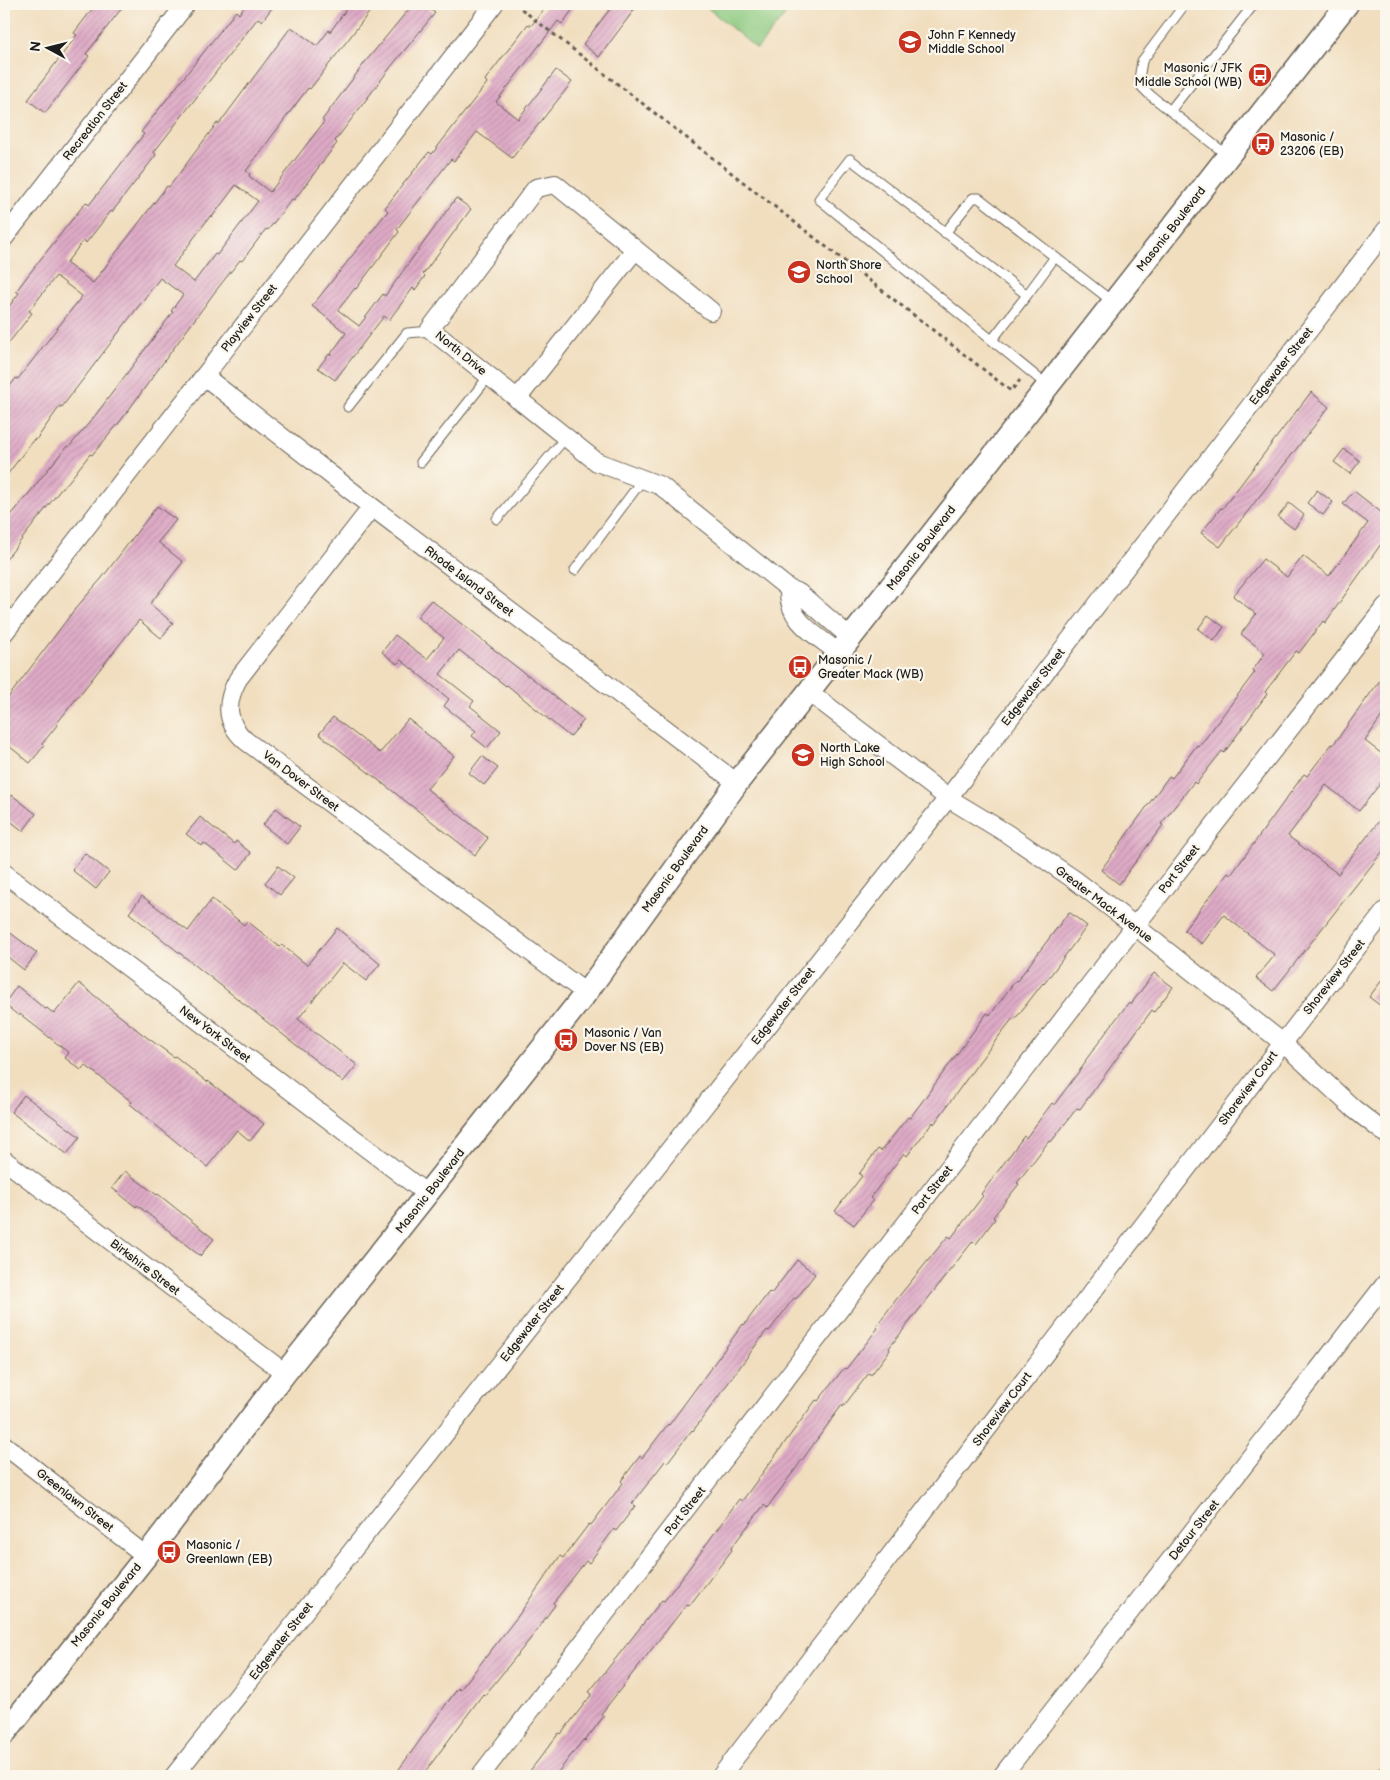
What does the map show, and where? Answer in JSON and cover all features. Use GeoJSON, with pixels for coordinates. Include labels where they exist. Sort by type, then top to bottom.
{"type":"FeatureCollection","features":[{"type":"Feature","properties":{"kind":"street","name":"Recreation Street"},"geometry":{"type":"LineString","coordinates":[[4,238],[186,4]]}},
{"type":"Feature","properties":{"kind":"street","name":"Playview Street"},"geometry":{"type":"LineString","coordinates":[[4,633],[494,4]]}},
{"type":"Feature","properties":{"kind":"street","name":"Masonic Boulevard"},"geometry":{"type":"LineString","coordinates":[[4,1732],[146,1556],[285,1373],[586,993],[737,783],[1346,4]]}},
{"type":"Feature","properties":{"kind":"street","name":"North Drive"},"geometry":{"type":"LineString","coordinates":[[711,311],[554,184],[536,188],[430,329],[598,462],[661,486],[789,589],[799,593],[845,645]]}},
{"type":"Feature","properties":{"kind":"street","name":"Edgewater Street"},"geometry":{"type":"LineString","coordinates":[[174,1776],[948,798],[1386,230]]}},
{"type":"Feature","properties":{"kind":"street"},"geometry":{"type":"LineString","coordinates":[[518,399],[635,250]]}},
{"type":"Feature","properties":{"kind":"street","name":"Rhode Island Street"},"geometry":{"type":"LineString","coordinates":[[204,376],[372,508],[737,783]]}},
{"type":"Feature","properties":{"kind":"street","name":"Van Dover Street"},"geometry":{"type":"LineString","coordinates":[[372,508],[238,679],[233,688],[228,711],[231,724],[236,733],[246,741],[586,993]]}},
{"type":"Feature","properties":{"kind":"street","name":"Port Street"},"geometry":{"type":"LineString","coordinates":[[480,1776],[1135,926],[1386,606]]}},
{"type":"Feature","properties":{"kind":"street","name":"Greater Mack Avenue"},"geometry":{"type":"LineString","coordinates":[[809,692],[948,798],[1075,880],[1283,1042],[1354,1109],[1386,1134]]}},
{"type":"Feature","properties":{"kind":"street","name":"New York Street"},"geometry":{"type":"LineString","coordinates":[[4,873],[427,1194]]}},
{"type":"Feature","properties":{"kind":"street","name":"Shoreview Street"},"geometry":{"type":"LineString","coordinates":[[1283,1042],[1386,910]]}},
{"type":"Feature","properties":{"kind":"street","name":"Shoreview Court"},"geometry":{"type":"LineString","coordinates":[[721,1776],[1283,1042]]}},
{"type":"Feature","properties":{"kind":"street","name":"Birkshire Street"},"geometry":{"type":"LineString","coordinates":[[4,1160],[285,1373]]}},
{"type":"Feature","properties":{"kind":"street","name":"Detour Street"},"geometry":{"type":"LineString","coordinates":[[1002,1776],[1386,1283]]}},
{"type":"Feature","properties":{"kind":"street","name":"Greenlawn Street"},"geometry":{"type":"LineString","coordinates":[[4,1445],[146,1556]]}},
{"type":"Feature","properties":{"kind":"lane"},"geometry":{"type":"LineString","coordinates":[[1185,4],[1142,61],[1139,79],[1142,87],[1150,95],[1228,155]]}},
{"type":"Feature","properties":{"kind":"lane"},"geometry":{"type":"LineString","coordinates":[[1170,111],[1254,4]]}},
{"type":"Feature","properties":{"kind":"lane"},"geometry":{"type":"LineString","coordinates":[[1027,295],[850,160],[819,199],[1048,386]]}},
{"type":"Feature","properties":{"kind":"lane"},"geometry":{"type":"LineString","coordinates":[[946,233],[973,198],[979,198],[1113,302]]}},
{"type":"Feature","properties":{"kind":"lane"},"geometry":{"type":"LineString","coordinates":[[992,340],[1055,258]]}},
{"type":"Feature","properties":{"kind":"lane"},"geometry":{"type":"LineString","coordinates":[[348,407],[407,333],[433,331]]}},
{"type":"Feature","properties":{"kind":"lane"},"geometry":{"type":"LineString","coordinates":[[421,462],[489,376]]}},
{"type":"Feature","properties":{"kind":"lane"},"geometry":{"type":"LineString","coordinates":[[497,520],[566,437]]}},
{"type":"Feature","properties":{"kind":"lane"},"geometry":{"type":"LineString","coordinates":[[575,570],[642,479]]}},
{"type":"Feature","properties":{"kind":"path"},"geometry":{"type":"LineString","coordinates":[[515,4],[1011,391],[1028,369]]}},
{"type":"Feature","properties":{"kind":"green space"},"geometry":{"type":"Polygon","coordinates":[[[703,4],[794,4],[757,49],[703,4]]]}},
{"type":"Feature","properties":{"kind":"building"},"geometry":{"type":"Polygon","coordinates":[[[96,4],[125,4],[86,54],[89,56],[45,113],[28,100],[77,35],[74,33],[96,4]]]}},
{"type":"Feature","properties":{"kind":"building"},"geometry":{"type":"Polygon","coordinates":[[[240,4],[275,4],[262,21],[258,18],[154,152],[156,155],[112,212],[86,243],[84,240],[66,263],[93,283],[167,186],[169,187],[217,123],[219,124],[291,27],[317,46],[329,30],[330,32],[350,4],[362,4],[371,10],[310,89],[308,88],[246,171],[250,174],[249,176],[270,192],[324,122],[322,120],[366,61],[413,4],[423,4],[435,13],[390,68],[335,141],[337,143],[294,200],[292,199],[268,230],[266,229],[242,261],[240,260],[214,293],[119,423],[65,484],[4,562],[4,524],[67,446],[69,447],[94,417],[173,312],[171,311],[183,295],[160,278],[62,407],[60,406],[36,440],[34,439],[4,479],[4,394],[16,378],[18,379],[82,296],[56,276],[29,311],[32,313],[4,349],[4,313],[19,293],[16,291],[36,265],[86,202],[89,205],[144,134],[141,132],[236,11],[239,14],[244,7],[240,4]],[[236,185],[173,266],[194,282],[258,201],[236,185]]]}},
{"type":"Feature","properties":{"kind":"building"},"geometry":{"type":"Polygon","coordinates":[[[548,4],[577,4],[562,24],[558,21],[496,102],[518,119],[556,70],[572,82],[512,158],[477,132],[454,161],[451,159],[397,229],[399,232],[338,310],[359,326],[383,294],[385,296],[456,198],[471,209],[423,274],[425,276],[415,290],[413,288],[389,320],[384,316],[335,380],[318,368],[346,333],[312,306],[388,211],[385,208],[404,183],[429,152],[432,154],[487,83],[485,80],[528,24],[531,26],[548,4]]]}},
{"type":"Feature","properties":{"kind":"building"},"geometry":{"type":"Polygon","coordinates":[[[614,4],[625,4],[634,10],[599,57],[583,44],[614,4]]]}},
{"type":"Feature","properties":{"kind":"building"},"geometry":{"type":"Polygon","coordinates":[[[1311,392],[1329,407],[1220,547],[1201,533],[1222,509],[1311,392]]]}},
{"type":"Feature","properties":{"kind":"building"},"geometry":{"type":"Polygon","coordinates":[[[1344,449],[1360,461],[1350,474],[1334,462],[1344,449]]]}},
{"type":"Feature","properties":{"kind":"building"},"geometry":{"type":"Polygon","coordinates":[[[1317,490],[1333,502],[1323,515],[1307,503],[1317,490]]]}},
{"type":"Feature","properties":{"kind":"building"},"geometry":{"type":"Polygon","coordinates":[[[1354,491],[1386,516],[1386,537],[1325,623],[1323,621],[1299,653],[1296,651],[1265,692],[1267,694],[1224,753],[1222,751],[1196,784],[1194,782],[1161,824],[1163,825],[1119,884],[1101,870],[1169,776],[1172,778],[1197,745],[1199,747],[1255,672],[1253,670],[1265,653],[1241,634],[1256,614],[1233,596],[1263,559],[1287,577],[1303,556],[1329,576],[1368,523],[1343,504],[1354,491]]]}},
{"type":"Feature","properties":{"kind":"building"},"geometry":{"type":"Polygon","coordinates":[[[1289,503],[1304,515],[1294,529],[1278,517],[1289,503]]]}},
{"type":"Feature","properties":{"kind":"building"},"geometry":{"type":"Polygon","coordinates":[[[157,506],[176,520],[158,542],[183,562],[150,604],[173,623],[161,638],[139,620],[57,723],[42,744],[44,746],[30,763],[4,742],[4,703],[75,609],[102,578],[157,506]]]}},
{"type":"Feature","properties":{"kind":"building"},"geometry":{"type":"Polygon","coordinates":[[[431,600],[584,720],[570,737],[507,685],[459,650],[440,674],[474,701],[470,706],[501,731],[487,748],[472,736],[476,731],[444,706],[449,699],[401,660],[397,664],[382,652],[395,635],[427,659],[444,638],[417,617],[431,600]]]}},
{"type":"Feature","properties":{"kind":"building"},"geometry":{"type":"Polygon","coordinates":[[[1208,615],[1224,627],[1214,641],[1198,629],[1208,615]]]}},
{"type":"Feature","properties":{"kind":"building"},"geometry":{"type":"Polygon","coordinates":[[[1386,672],[1386,710],[1365,741],[1386,757],[1386,776],[1359,811],[1326,785],[1288,836],[1338,874],[1386,812],[1386,847],[1273,991],[1256,978],[1275,955],[1224,915],[1202,944],[1184,930],[1228,873],[1231,875],[1304,774],[1307,776],[1333,745],[1386,672]]]}},
{"type":"Feature","properties":{"kind":"building"},"geometry":{"type":"Polygon","coordinates":[[[333,717],[380,753],[408,719],[454,756],[427,789],[488,838],[475,855],[319,734],[333,717]]]}},
{"type":"Feature","properties":{"kind":"building"},"geometry":{"type":"Polygon","coordinates":[[[482,756],[498,768],[484,785],[469,773],[482,756]]]}},
{"type":"Feature","properties":{"kind":"building"},"geometry":{"type":"Polygon","coordinates":[[[12,795],[36,814],[23,831],[4,816],[4,806],[12,795]]]}},
{"type":"Feature","properties":{"kind":"building"},"geometry":{"type":"Polygon","coordinates":[[[276,808],[300,827],[287,844],[263,825],[276,808]]]}},
{"type":"Feature","properties":{"kind":"building"},"geometry":{"type":"Polygon","coordinates":[[[200,817],[234,844],[236,841],[251,853],[238,870],[204,843],[202,846],[186,834],[200,817]]]}},
{"type":"Feature","properties":{"kind":"building"},"geometry":{"type":"Polygon","coordinates":[[[85,853],[109,872],[96,889],[72,870],[85,853]]]}},
{"type":"Feature","properties":{"kind":"building"},"geometry":{"type":"Polygon","coordinates":[[[278,866],[294,878],[280,895],[265,883],[278,866]]]}},
{"type":"Feature","properties":{"kind":"building"},"geometry":{"type":"Polygon","coordinates":[[[142,896],[188,931],[212,899],[244,925],[247,921],[307,965],[337,928],[380,964],[366,981],[343,963],[298,1019],[357,1065],[343,1082],[129,913],[142,896]]]}},
{"type":"Feature","properties":{"kind":"building"},"geometry":{"type":"Polygon","coordinates":[[[1069,912],[1087,926],[1044,984],[1015,1019],[1013,1018],[979,1062],[934,1124],[933,1122],[907,1156],[904,1153],[870,1198],[873,1200],[854,1225],[835,1211],[862,1176],[859,1174],[878,1149],[881,1151],[908,1117],[910,1118],[987,1013],[990,1015],[1069,912]]]}},
{"type":"Feature","properties":{"kind":"building"},"geometry":{"type":"Polygon","coordinates":[[[4,928],[37,953],[24,970],[4,954],[4,928]]]}},
{"type":"Feature","properties":{"kind":"building"},"geometry":{"type":"Polygon","coordinates":[[[1154,973],[1173,987],[1154,1012],[1152,1010],[1080,1109],[1077,1108],[1051,1142],[1049,1141],[1017,1183],[1019,1184],[993,1217],[995,1219],[976,1244],[973,1241],[889,1348],[890,1350],[871,1375],[869,1373],[843,1407],[842,1405],[767,1508],[764,1505],[689,1606],[687,1604],[601,1714],[604,1716],[585,1741],[583,1740],[555,1776],[526,1776],[592,1694],[589,1692],[662,1600],[664,1601],[739,1499],[742,1501],[816,1400],[818,1401],[844,1368],[846,1369],[878,1328],[876,1326],[895,1301],[948,1236],[951,1238],[983,1196],[981,1194],[1024,1136],[1026,1138],[1052,1103],[1054,1105],[1110,1027],[1129,1002],[1131,1004],[1154,973]]]}},
{"type":"Feature","properties":{"kind":"building"},"geometry":{"type":"Polygon","coordinates":[[[1386,975],[1386,1010],[1369,997],[1386,975]]]}},
{"type":"Feature","properties":{"kind":"building"},"geometry":{"type":"Polygon","coordinates":[[[79,983],[141,1033],[175,1056],[264,1124],[250,1141],[237,1130],[207,1167],[130,1104],[132,1102],[85,1065],[81,1070],[65,1058],[69,1053],[20,1014],[19,1016],[4,1004],[17,986],[54,1014],[79,983]]]}},
{"type":"Feature","properties":{"kind":"building"},"geometry":{"type":"Polygon","coordinates":[[[24,1095],[80,1137],[67,1154],[11,1112],[24,1095]]]}},
{"type":"Feature","properties":{"kind":"building"},"geometry":{"type":"Polygon","coordinates":[[[125,1171],[158,1194],[214,1239],[200,1256],[137,1205],[136,1207],[112,1188],[125,1171]]]}},
{"type":"Feature","properties":{"kind":"building"},"geometry":{"type":"Polygon","coordinates":[[[797,1260],[815,1274],[769,1331],[767,1330],[693,1431],[667,1463],[665,1461],[632,1504],[635,1506],[616,1531],[614,1529],[589,1563],[586,1561],[553,1603],[555,1605],[531,1638],[485,1695],[483,1694],[422,1776],[394,1776],[458,1688],[460,1690],[518,1616],[560,1556],[563,1558],[589,1524],[591,1525],[623,1483],[621,1481],[640,1456],[642,1458],[669,1425],[743,1324],[769,1292],[771,1294],[797,1260]]]}},
{"type":"Feature","properties":{"kind":"place","name":"John F Kennedy Middle School"},"geometry":{"type":"Point","coordinates":[910,42]}},
{"type":"Feature","properties":{"kind":"place","name":"Masonic / JFK Middle School (WB)"},"geometry":{"type":"Point","coordinates":[1260,75]}},
{"type":"Feature","properties":{"kind":"place","name":"Masonic / 23206 (EB)"},"geometry":{"type":"Point","coordinates":[1263,144]}},
{"type":"Feature","properties":{"kind":"place","name":"North Shore School"},"geometry":{"type":"Point","coordinates":[799,272]}},
{"type":"Feature","properties":{"kind":"place","name":"Masonic / Greater Mack (WB)"},"geometry":{"type":"Point","coordinates":[800,667]}},
{"type":"Feature","properties":{"kind":"place","name":"North Lake High School"},"geometry":{"type":"Point","coordinates":[803,755]}},
{"type":"Feature","properties":{"kind":"place","name":"Masonic / Van Dover NS (EB)"},"geometry":{"type":"Point","coordinates":[566,1040]}},
{"type":"Feature","properties":{"kind":"place","name":"Masonic / Greenlawn (EB)"},"geometry":{"type":"Point","coordinates":[169,1552]}}]}
